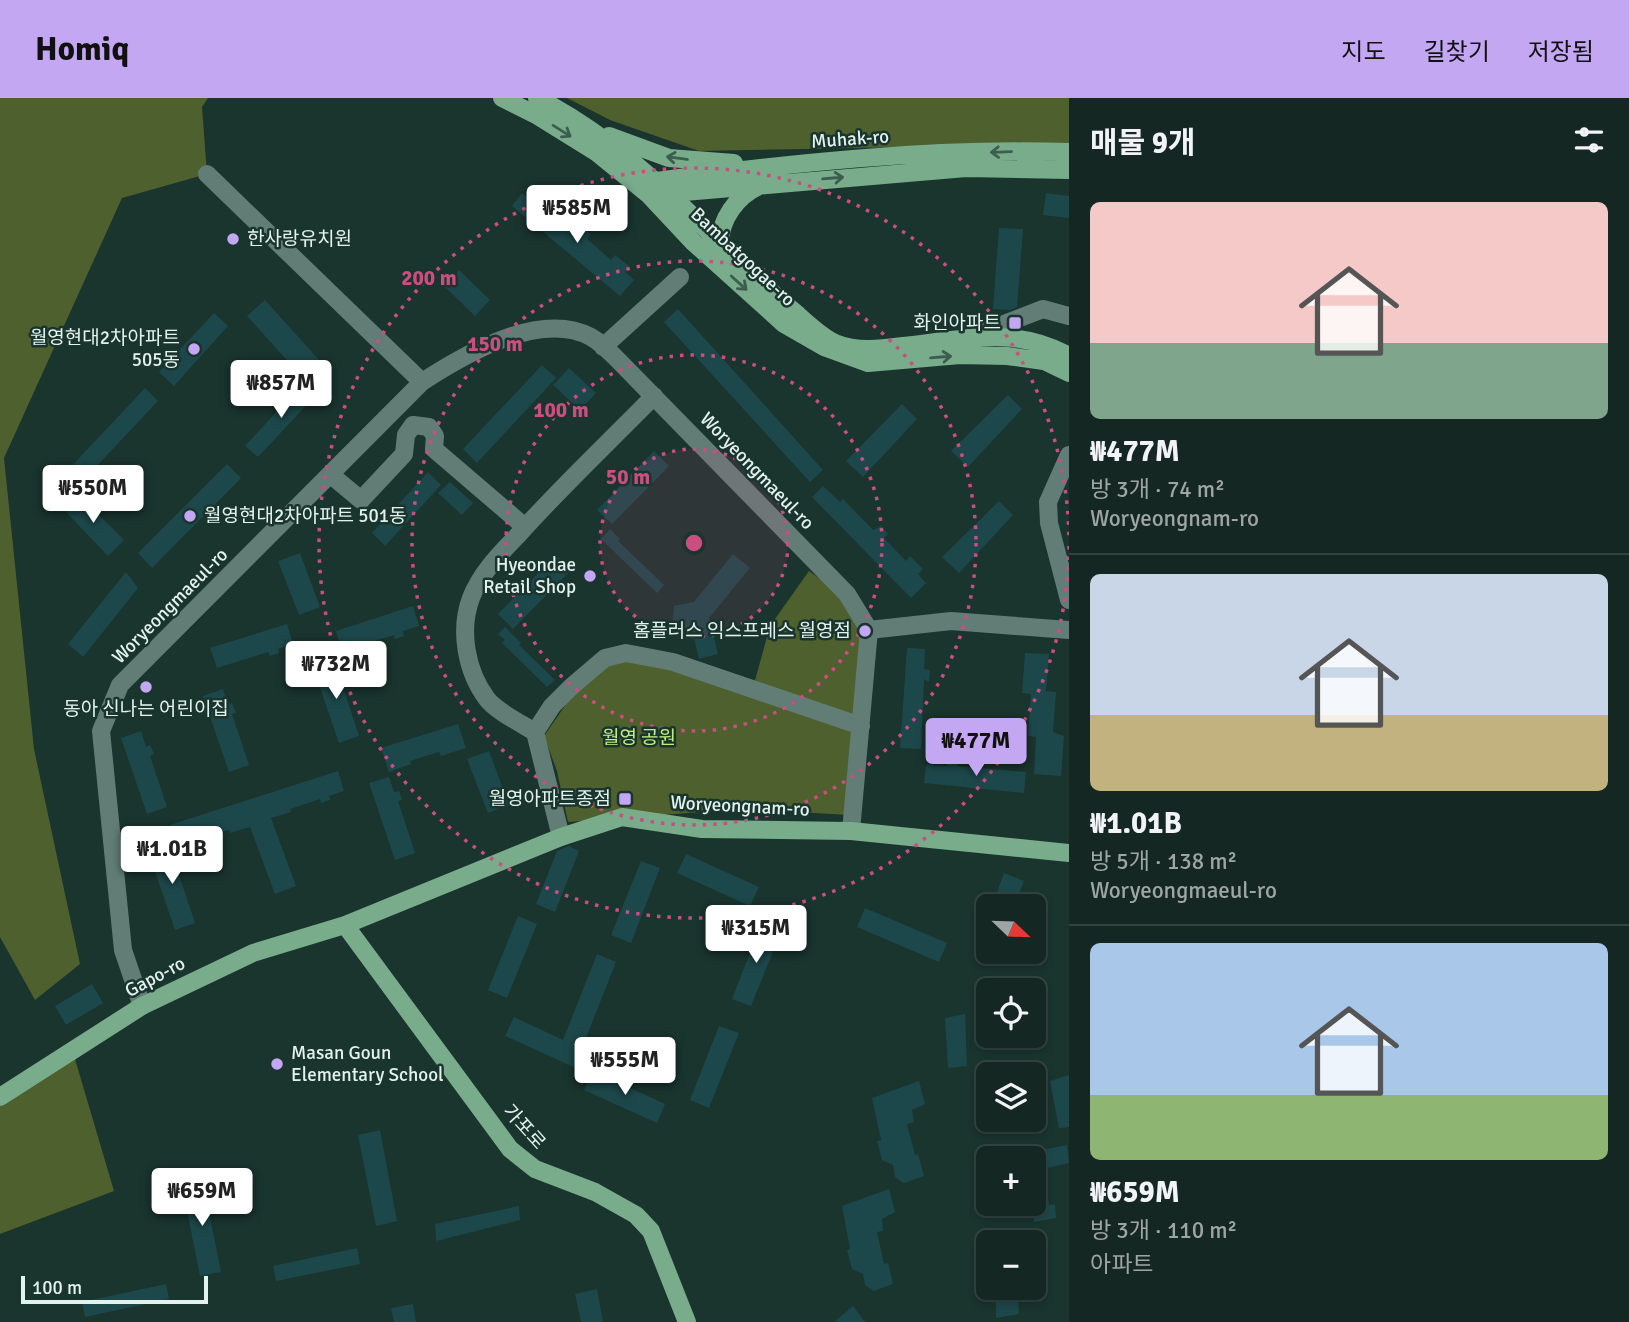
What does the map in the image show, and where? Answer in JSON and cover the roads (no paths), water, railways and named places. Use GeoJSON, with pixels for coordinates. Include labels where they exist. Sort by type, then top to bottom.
{"type":"FeatureCollection","features":[{"type":"Feature","properties":{"kind":"main road","name":"Bambatgogae-ro"},"geometry":{"type":"LineString","coordinates":[[502,98],[538,116],[652,188],[694,242],[784,324],[824,346],[868,363],[960,355],[1007,356],[1044,361],[1069,373]]}},
{"type":"Feature","properties":{"kind":"main road","name":"Bambatgogae-ro"},"geometry":{"type":"LineString","coordinates":[[537,98],[584,126],[652,188],[720,244],[766,289],[837,344],[875,349],[973,336],[1021,338],[1069,356]]}},
{"type":"Feature","properties":{"kind":"main road"},"geometry":{"type":"LineString","coordinates":[[584,126],[669,158],[767,175]]}},
{"type":"Feature","properties":{"kind":"main road","name":"Muhak-ro"},"geometry":{"type":"LineString","coordinates":[[652,188],[767,175],[879,157],[1069,152]]}},
{"type":"Feature","properties":{"kind":"main road","name":"Muhak-ro"},"geometry":{"type":"LineString","coordinates":[[767,175],[966,168],[1069,170]]}},
{"type":"Feature","properties":{"kind":"main road"},"geometry":{"type":"LineString","coordinates":[[720,244],[720,234],[728,215],[748,191],[767,175]]}},
{"type":"Feature","properties":{"kind":"main road","name":"Woryeongnam-ro"},"geometry":{"type":"LineString","coordinates":[[345,925],[561,837],[622,817],[702,829],[851,831],[1069,853]]}},
{"type":"Feature","properties":{"kind":"main road","name":"Gapo-ro"},"geometry":{"type":"LineString","coordinates":[[0,1097],[142,1006],[253,953],[345,925]]}},
{"type":"Feature","properties":{"kind":"main road","name":"가포로"},"geometry":{"type":"LineString","coordinates":[[345,925],[510,1149],[535,1169],[595,1192],[636,1215],[651,1231],[687,1322]]}},
{"type":"Feature","properties":{"kind":"street"},"geometry":{"type":"LineString","coordinates":[[207,174],[422,382]]}},
{"type":"Feature","properties":{"kind":"street"},"geometry":{"type":"LineString","coordinates":[[603,347],[680,277]]}},
{"type":"Feature","properties":{"kind":"street"},"geometry":{"type":"LineString","coordinates":[[973,336],[1043,309],[1069,316]]}},
{"type":"Feature","properties":{"kind":"street","name":"Woryeongmaeul-ro"},"geometry":{"type":"LineString","coordinates":[[142,1006],[124,950],[101,731],[120,685],[422,382],[456,360],[498,340],[554,327],[591,337],[654,397],[847,594],[869,630]]}},
{"type":"Feature","properties":{"kind":"street"},"geometry":{"type":"LineString","coordinates":[[561,837],[535,732],[488,701],[477,682],[466,650],[464,623],[472,596],[486,570],[524,527],[654,397]]}},
{"type":"Feature","properties":{"kind":"street"},"geometry":{"type":"LineString","coordinates":[[331,475],[361,499],[404,454],[406,435],[413,425],[429,426],[435,436],[434,449],[524,527]]}},
{"type":"Feature","properties":{"kind":"street"},"geometry":{"type":"LineString","coordinates":[[1069,455],[1048,502],[1048,512],[1069,600]]}},
{"type":"Feature","properties":{"kind":"street"},"geometry":{"type":"LineString","coordinates":[[851,831],[869,630],[951,621],[1069,631]]}},
{"type":"Feature","properties":{"kind":"street"},"geometry":{"type":"LineString","coordinates":[[535,732],[552,706],[570,687],[605,658],[626,653],[673,662],[861,726]]}},
{"type":"Feature","properties":{"kind":"place","name":"한사랑유치원"},"geometry":{"type":"Point","coordinates":[233,239]}},
{"type":"Feature","properties":{"kind":"place","name":"화인아파트"},"geometry":{"type":"Point","coordinates":[1015,323]}},
{"type":"Feature","properties":{"kind":"place","name":"월영현대2차아파트 505동"},"geometry":{"type":"Point","coordinates":[194,349]}},
{"type":"Feature","properties":{"kind":"place","name":"월영현대2차아파트 501동"},"geometry":{"type":"Point","coordinates":[190,516]}},
{"type":"Feature","properties":{"kind":"place","name":"Hyeondae Retail Shop"},"geometry":{"type":"Point","coordinates":[590,576]}},
{"type":"Feature","properties":{"kind":"place","name":"홈플러스 익스프레스 월영점"},"geometry":{"type":"Point","coordinates":[865,631]}},
{"type":"Feature","properties":{"kind":"place","name":"동아 신나는 어린이집"},"geometry":{"type":"Point","coordinates":[146,687]}},
{"type":"Feature","properties":{"kind":"place","name":"월영아파트종점"},"geometry":{"type":"Point","coordinates":[625,799]}},
{"type":"Feature","properties":{"kind":"place","name":"Masan Goun Elementary School"},"geometry":{"type":"Point","coordinates":[277,1064]}},
{"type":"Feature","properties":{"kind":"park label","name":"월영 공원"},"geometry":{"type":"Point","coordinates":[639,738]}}]}
